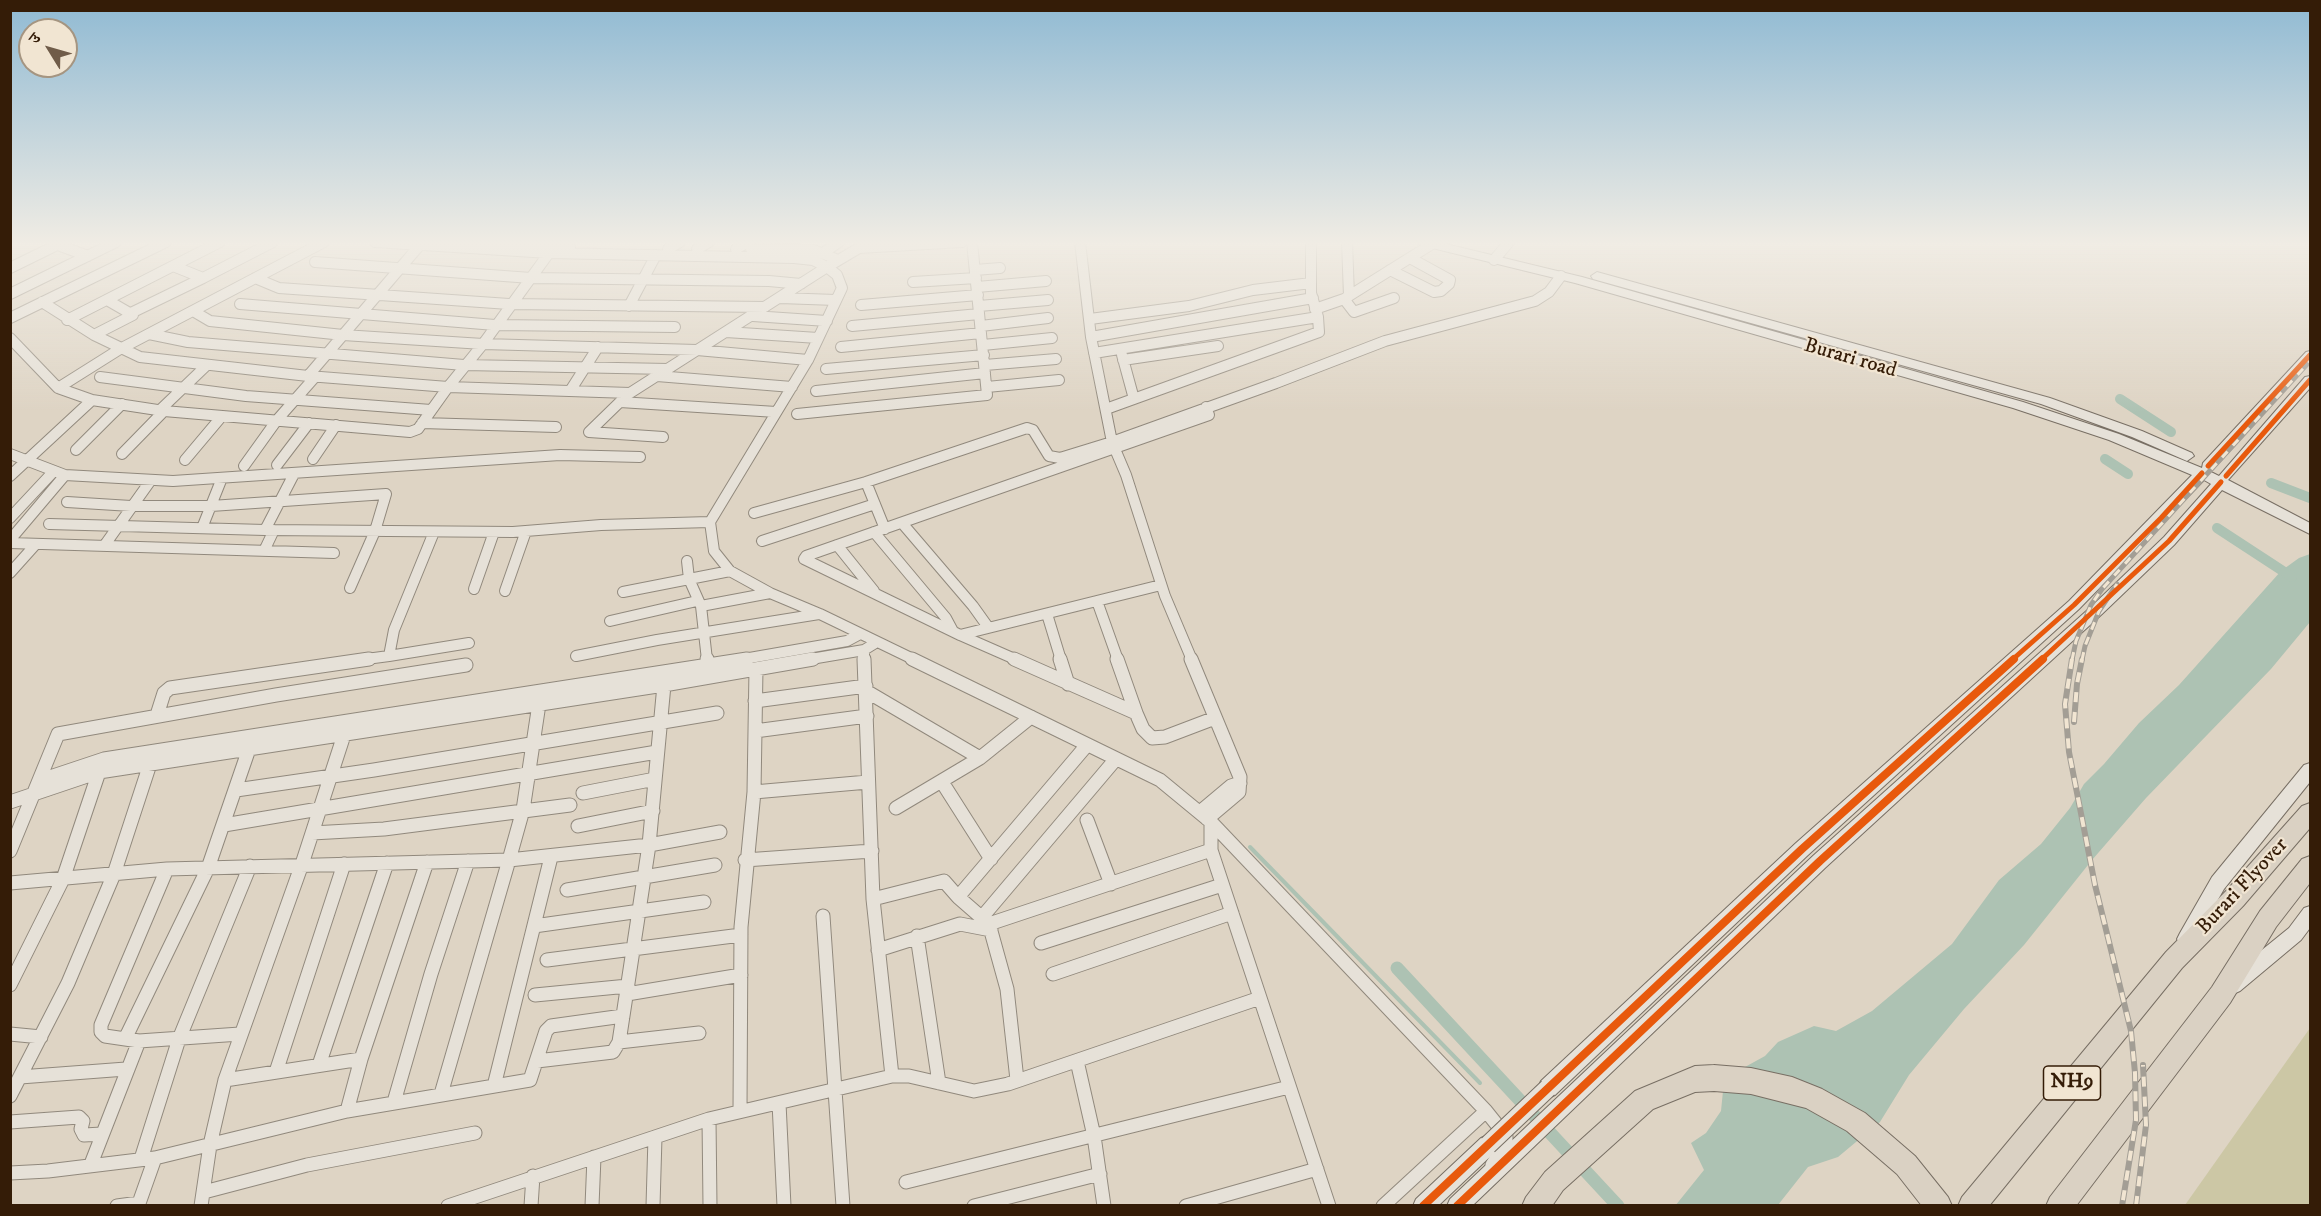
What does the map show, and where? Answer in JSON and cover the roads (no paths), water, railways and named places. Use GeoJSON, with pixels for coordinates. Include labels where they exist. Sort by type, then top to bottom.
{"type":"FeatureCollection","features":[{"type":"Feature","properties":{"kind":"highway","name":"Burari Flyover"},"geometry":{"type":"LineString","coordinates":[[2174,960],[2235,898],[2310,813]]}},
{"type":"Feature","properties":{"kind":"highway","name":"Burari Flyover"},"geometry":{"type":"LineString","coordinates":[[2221,995],[2268,919],[2310,866]]}},
{"type":"Feature","properties":{"kind":"highway","name":"NH9"},"geometry":{"type":"LineString","coordinates":[[1971,1206],[2174,960]]}},
{"type":"Feature","properties":{"kind":"highway","name":"NH9"},"geometry":{"type":"LineString","coordinates":[[2059,1206],[2160,1071],[2221,995]]}},
{"type":"Feature","properties":{"kind":"highway"},"geometry":{"type":"LineString","coordinates":[[1535,1206],[1554,1182],[1644,1100],[1695,1079],[1714,1078],[1770,1084],[1813,1098],[1834,1109],[1856,1122],[1891,1151],[1922,1183],[1939,1206]]}},
{"type":"Feature","properties":{"kind":"main road","name":"Burari road"},"geometry":{"type":"LineString","coordinates":[[1642,299],[2018,405],[2205,470]]}},
{"type":"Feature","properties":{"kind":"main road","name":"Burari road"},"geometry":{"type":"LineString","coordinates":[[1683,299],[2045,401],[2136,434],[2205,470]]}},
{"type":"Feature","properties":{"kind":"main road"},"geometry":{"type":"LineString","coordinates":[[1423,1206],[1802,849],[2074,605],[2161,518],[2310,355]]}},
{"type":"Feature","properties":{"kind":"main road"},"geometry":{"type":"LineString","coordinates":[[1457,1206],[1820,861],[2105,603],[2169,541],[2310,380]]}},
{"type":"Feature","properties":{"kind":"main road"},"geometry":{"type":"LineString","coordinates":[[2205,470],[2281,509],[2310,529]]}},
{"type":"Feature","properties":{"kind":"main road"},"geometry":{"type":"LineString","coordinates":[[2281,509],[2310,519]]}},
{"type":"Feature","properties":{"kind":"main road"},"geometry":{"type":"LineString","coordinates":[[2174,960],[2218,883],[2310,770]]}},
{"type":"Feature","properties":{"kind":"main road"},"geometry":{"type":"LineString","coordinates":[[2221,995],[2295,934],[2310,914]]}},
{"type":"Feature","properties":{"kind":"street"},"geometry":{"type":"LineString","coordinates":[[10,318],[49,299]]}},
{"type":"Feature","properties":{"kind":"street"},"geometry":{"type":"LineString","coordinates":[[131,313],[160,299]]}},
{"type":"Feature","properties":{"kind":"street"},"geometry":{"type":"LineString","coordinates":[[58,388],[120,349],[216,299]]}},
{"type":"Feature","properties":{"kind":"street"},"geometry":{"type":"LineString","coordinates":[[244,466],[326,355],[374,299]]}},
{"type":"Feature","properties":{"kind":"street"},"geometry":{"type":"LineString","coordinates":[[432,299],[509,304],[766,307]]}},
{"type":"Feature","properties":{"kind":"street"},"geometry":{"type":"LineString","coordinates":[[10,338],[58,388],[92,400],[162,411],[410,432],[416,431],[464,365],[483,344],[513,299]]}},
{"type":"Feature","properties":{"kind":"street"},"geometry":{"type":"LineString","coordinates":[[628,306],[632,299]]}},
{"type":"Feature","properties":{"kind":"street"},"geometry":{"type":"LineString","coordinates":[[663,437],[589,432],[630,393],[779,299]]}},
{"type":"Feature","properties":{"kind":"street"},"geometry":{"type":"LineString","coordinates":[[801,299],[836,300],[808,360],[710,522],[714,551],[729,571],[770,593],[820,614],[1160,780],[1207,815],[1486,1111],[1507,1140],[1494,1158],[1490,1174]]}},
{"type":"Feature","properties":{"kind":"street"},"geometry":{"type":"LineString","coordinates":[[861,305],[894,299]]}},
{"type":"Feature","properties":{"kind":"street"},"geometry":{"type":"LineString","coordinates":[[797,414],[985,396],[988,394],[978,299]]}},
{"type":"Feature","properties":{"kind":"street"},"geometry":{"type":"LineString","coordinates":[[1087,299],[1091,337],[1114,446],[1161,585],[1240,777],[1237,787],[1207,815]]}},
{"type":"Feature","properties":{"kind":"street"},"geometry":{"type":"LineString","coordinates":[[1090,319],[1189,306],[1218,299]]}},
{"type":"Feature","properties":{"kind":"street"},"geometry":{"type":"LineString","coordinates":[[1091,337],[1309,299]]}},
{"type":"Feature","properties":{"kind":"street"},"geometry":{"type":"LineString","coordinates":[[1107,409],[1318,333],[1320,329],[1313,299]]}},
{"type":"Feature","properties":{"kind":"street"},"geometry":{"type":"LineString","coordinates":[[1094,353],[1317,313],[1345,299]]}},
{"type":"Feature","properties":{"kind":"street"},"geometry":{"type":"LineString","coordinates":[[1346,299],[1354,312],[1392,299]]}},
{"type":"Feature","properties":{"kind":"street"},"geometry":{"type":"LineString","coordinates":[[1136,713],[956,633],[804,559],[806,556],[874,532],[884,526],[902,523],[1114,446],[1385,341],[1539,299]]}},
{"type":"Feature","properties":{"kind":"street"},"geometry":{"type":"LineString","coordinates":[[67,320],[107,300],[131,313]]}},
{"type":"Feature","properties":{"kind":"street"},"geometry":{"type":"LineString","coordinates":[[852,326],[1048,300]]}},
{"type":"Feature","properties":{"kind":"street"},"geometry":{"type":"LineString","coordinates":[[42,302],[67,320],[120,349],[140,357],[311,376],[448,387],[630,393]]}},
{"type":"Feature","properties":{"kind":"street"},"geometry":{"type":"LineString","coordinates":[[240,304],[495,326],[675,327]]}},
{"type":"Feature","properties":{"kind":"street"},"geometry":{"type":"LineString","coordinates":[[193,311],[210,321],[343,335],[483,344],[697,350],[808,360]]}},
{"type":"Feature","properties":{"kind":"street"},"geometry":{"type":"LineString","coordinates":[[94,335],[133,315],[131,313]]}},
{"type":"Feature","properties":{"kind":"street"},"geometry":{"type":"LineString","coordinates":[[753,316],[826,321]]}},
{"type":"Feature","properties":{"kind":"street"},"geometry":{"type":"LineString","coordinates":[[841,347],[981,330],[1048,318]]}},
{"type":"Feature","properties":{"kind":"street"},"geometry":{"type":"LineString","coordinates":[[726,332],[818,338]]}},
{"type":"Feature","properties":{"kind":"street"},"geometry":{"type":"LineString","coordinates":[[149,334],[188,342],[464,365],[668,369]]}},
{"type":"Feature","properties":{"kind":"street"},"geometry":{"type":"LineString","coordinates":[[816,391],[984,359],[1052,338]]}},
{"type":"Feature","properties":{"kind":"street"},"geometry":{"type":"LineString","coordinates":[[1123,360],[1218,346]]}},
{"type":"Feature","properties":{"kind":"street"},"geometry":{"type":"LineString","coordinates":[[570,391],[598,348]]}},
{"type":"Feature","properties":{"kind":"street"},"geometry":{"type":"LineString","coordinates":[[1120,349],[1134,399]]}},
{"type":"Feature","properties":{"kind":"street"},"geometry":{"type":"LineString","coordinates":[[826,369],[984,359],[1056,359]]}},
{"type":"Feature","properties":{"kind":"street"},"geometry":{"type":"LineString","coordinates":[[122,454],[207,365]]}},
{"type":"Feature","properties":{"kind":"street"},"geometry":{"type":"LineString","coordinates":[[656,376],[792,387]]}},
{"type":"Feature","properties":{"kind":"street"},"geometry":{"type":"LineString","coordinates":[[100,377],[294,400],[431,410]]}},
{"type":"Feature","properties":{"kind":"street"},"geometry":{"type":"LineString","coordinates":[[987,387],[1059,380]]}},
{"type":"Feature","properties":{"kind":"street"},"geometry":{"type":"LineString","coordinates":[[11,475],[92,400]]}},
{"type":"Feature","properties":{"kind":"street"},"geometry":{"type":"LineString","coordinates":[[620,402],[776,412]]}},
{"type":"Feature","properties":{"kind":"street"},"geometry":{"type":"LineString","coordinates":[[76,450],[122,404]]}},
{"type":"Feature","properties":{"kind":"street"},"geometry":{"type":"LineString","coordinates":[[185,460],[222,416]]}},
{"type":"Feature","properties":{"kind":"street"},"geometry":{"type":"LineString","coordinates":[[277,465],[309,423]]}},
{"type":"Feature","properties":{"kind":"street"},"geometry":{"type":"LineString","coordinates":[[422,423],[556,427]]}},
{"type":"Feature","properties":{"kind":"street"},"geometry":{"type":"LineString","coordinates":[[313,459],[336,425]]}},
{"type":"Feature","properties":{"kind":"street"},"geometry":{"type":"LineString","coordinates":[[754,513],[866,482],[1027,428],[1033,430],[1049,456],[1055,459],[1114,446]]}},
{"type":"Feature","properties":{"kind":"street"},"geometry":{"type":"LineString","coordinates":[[10,454],[29,457],[53,472],[65,475],[173,481],[560,456],[640,457]]}},
{"type":"Feature","properties":{"kind":"street"},"geometry":{"type":"LineString","coordinates":[[10,519],[53,472]]}},
{"type":"Feature","properties":{"kind":"street"},"geometry":{"type":"LineString","coordinates":[[264,551],[279,502],[294,474]]}},
{"type":"Feature","properties":{"kind":"street"},"geometry":{"type":"LineString","coordinates":[[10,542],[65,475]]}},
{"type":"Feature","properties":{"kind":"street"},"geometry":{"type":"LineString","coordinates":[[202,528],[222,478]]}},
{"type":"Feature","properties":{"kind":"street"},"geometry":{"type":"LineString","coordinates":[[104,546],[151,480]]}},
{"type":"Feature","properties":{"kind":"street"},"geometry":{"type":"LineString","coordinates":[[866,482],[884,526]]}},
{"type":"Feature","properties":{"kind":"street"},"geometry":{"type":"LineString","coordinates":[[68,502],[131,506],[211,506],[386,494],[387,497],[375,531],[350,588]]}},
{"type":"Feature","properties":{"kind":"street"},"geometry":{"type":"LineString","coordinates":[[762,541],[875,504]]}},
{"type":"Feature","properties":{"kind":"street"},"geometry":{"type":"LineString","coordinates":[[49,524],[269,530],[494,532],[602,525],[710,522]]}},
{"type":"Feature","properties":{"kind":"street"},"geometry":{"type":"LineString","coordinates":[[902,523],[988,627]]}},
{"type":"Feature","properties":{"kind":"street"},"geometry":{"type":"LineString","coordinates":[[505,591],[526,531]]}},
{"type":"Feature","properties":{"kind":"street"},"geometry":{"type":"LineString","coordinates":[[389,656],[394,630],[434,532]]}},
{"type":"Feature","properties":{"kind":"street"},"geometry":{"type":"LineString","coordinates":[[474,589],[494,532]]}},
{"type":"Feature","properties":{"kind":"street"},"geometry":{"type":"LineString","coordinates":[[874,532],[956,633]]}},
{"type":"Feature","properties":{"kind":"street"},"geometry":{"type":"LineString","coordinates":[[10,542],[334,553]]}},
{"type":"Feature","properties":{"kind":"street"},"geometry":{"type":"LineString","coordinates":[[10,573],[36,544]]}},
{"type":"Feature","properties":{"kind":"street"},"geometry":{"type":"LineString","coordinates":[[837,545],[876,594]]}},
{"type":"Feature","properties":{"kind":"street"},"geometry":{"type":"LineString","coordinates":[[687,561],[689,579],[699,604],[705,632],[708,671]]}},
{"type":"Feature","properties":{"kind":"street"},"geometry":{"type":"LineString","coordinates":[[623,592],[729,571]]}},
{"type":"Feature","properties":{"kind":"street"},"geometry":{"type":"LineString","coordinates":[[956,633],[1047,614],[1161,585]]}},
{"type":"Feature","properties":{"kind":"street"},"geometry":{"type":"LineString","coordinates":[[610,621],[770,593]]}},
{"type":"Feature","properties":{"kind":"street"},"geometry":{"type":"LineString","coordinates":[[1097,601],[1136,713],[1143,729],[1152,738],[1165,737],[1215,718]]}},
{"type":"Feature","properties":{"kind":"street"},"geometry":{"type":"LineString","coordinates":[[576,656],[820,614]]}},
{"type":"Feature","properties":{"kind":"street"},"geometry":{"type":"LineString","coordinates":[[1047,614],[1068,684]]}},
{"type":"Feature","properties":{"kind":"street"},"geometry":{"type":"LineString","coordinates":[[41,780],[104,759],[708,671],[847,641],[860,634]]}},
{"type":"Feature","properties":{"kind":"street"},"geometry":{"type":"LineString","coordinates":[[10,801],[35,795],[99,772],[539,704],[619,685],[664,685],[708,671],[756,669],[864,650],[877,642]]}},
{"type":"Feature","properties":{"kind":"street"},"geometry":{"type":"LineString","coordinates":[[157,715],[164,693],[170,688],[469,643]]}},
{"type":"Feature","properties":{"kind":"street"},"geometry":{"type":"LineString","coordinates":[[864,650],[873,899],[892,1076]]}},
{"type":"Feature","properties":{"kind":"street"},"geometry":{"type":"LineString","coordinates":[[12,845],[35,795],[58,734],[157,715],[466,665]]}},
{"type":"Feature","properties":{"kind":"street"},"geometry":{"type":"LineString","coordinates":[[740,1110],[741,935],[753,792],[756,669]]}},
{"type":"Feature","properties":{"kind":"street"},"geometry":{"type":"LineString","coordinates":[[537,1061],[613,1052],[620,1042],[649,845],[664,685]]}},
{"type":"Feature","properties":{"kind":"street"},"geometry":{"type":"LineString","coordinates":[[755,701],[866,688],[980,758]]}},
{"type":"Feature","properties":{"kind":"street"},"geometry":{"type":"LineString","coordinates":[[441,1094],[523,810],[539,704]]}},
{"type":"Feature","properties":{"kind":"street"},"geometry":{"type":"LineString","coordinates":[[236,790],[330,777],[717,713]]}},
{"type":"Feature","properties":{"kind":"street"},"geometry":{"type":"LineString","coordinates":[[755,731],[867,716]]}},
{"type":"Feature","properties":{"kind":"street"},"geometry":{"type":"LineString","coordinates":[[896,808],[980,758],[1031,717]]}},
{"type":"Feature","properties":{"kind":"street"},"geometry":{"type":"LineString","coordinates":[[344,735],[302,864],[225,1080],[210,1146],[203,1199],[307,1165],[475,1133]]}},
{"type":"Feature","properties":{"kind":"street"},"geometry":{"type":"LineString","coordinates":[[958,897],[1087,745]]}},
{"type":"Feature","properties":{"kind":"street"},"geometry":{"type":"LineString","coordinates":[[91,1164],[126,1069],[132,1040],[208,868],[249,749]]}},
{"type":"Feature","properties":{"kind":"street"},"geometry":{"type":"LineString","coordinates":[[224,825],[657,752]]}},
{"type":"Feature","properties":{"kind":"street"},"geometry":{"type":"LineString","coordinates":[[988,924],[1115,760]]}},
{"type":"Feature","properties":{"kind":"street"},"geometry":{"type":"LineString","coordinates":[[10,1096],[68,983],[114,874],[150,764]]}},
{"type":"Feature","properties":{"kind":"street"},"geometry":{"type":"LineString","coordinates":[[10,985],[63,879],[99,772]]}},
{"type":"Feature","properties":{"kind":"street"},"geometry":{"type":"LineString","coordinates":[[583,793],[656,779]]}},
{"type":"Feature","properties":{"kind":"street"},"geometry":{"type":"LineString","coordinates":[[753,792],[868,782]]}},
{"type":"Feature","properties":{"kind":"street"},"geometry":{"type":"LineString","coordinates":[[942,782],[991,858]]}},
{"type":"Feature","properties":{"kind":"street"},"geometry":{"type":"LineString","coordinates":[[312,833],[416,826],[570,805]]}},
{"type":"Feature","properties":{"kind":"street"},"geometry":{"type":"LineString","coordinates":[[578,826],[653,811]]}},
{"type":"Feature","properties":{"kind":"street"},"geometry":{"type":"LineString","coordinates":[[1207,815],[1211,850],[1329,1206]]}},
{"type":"Feature","properties":{"kind":"street"},"geometry":{"type":"LineString","coordinates":[[1087,820],[1111,884]]}},
{"type":"Feature","properties":{"kind":"street"},"geometry":{"type":"LineString","coordinates":[[10,883],[167,869],[551,857],[649,845],[720,832]]}},
{"type":"Feature","properties":{"kind":"street"},"geometry":{"type":"LineString","coordinates":[[878,950],[960,924],[988,924],[1211,850]]}},
{"type":"Feature","properties":{"kind":"street"},"geometry":{"type":"LineString","coordinates":[[746,860],[872,851]]}},
{"type":"Feature","properties":{"kind":"street"},"geometry":{"type":"LineString","coordinates":[[494,1086],[551,857]]}},
{"type":"Feature","properties":{"kind":"street"},"geometry":{"type":"LineString","coordinates":[[394,1102],[431,974],[468,861]]}},
{"type":"Feature","properties":{"kind":"street"},"geometry":{"type":"LineString","coordinates":[[347,1111],[361,1059],[427,862]]}},
{"type":"Feature","properties":{"kind":"street"},"geometry":{"type":"LineString","coordinates":[[319,1065],[387,863]]}},
{"type":"Feature","properties":{"kind":"street"},"geometry":{"type":"LineString","coordinates":[[276,1072],[345,864]]}},
{"type":"Feature","properties":{"kind":"street"},"geometry":{"type":"LineString","coordinates":[[567,890],[715,865]]}},
{"type":"Feature","properties":{"kind":"street"},"geometry":{"type":"LineString","coordinates":[[117,1206],[139,1204],[148,1158],[179,1039],[250,866]]}},
{"type":"Feature","properties":{"kind":"street"},"geometry":{"type":"LineString","coordinates":[[167,869],[101,1025],[101,1032],[105,1036],[132,1040],[240,1034]]}},
{"type":"Feature","properties":{"kind":"street"},"geometry":{"type":"LineString","coordinates":[[873,899],[937,880],[949,885],[958,897],[988,924],[1006,989],[1017,1080]]}},
{"type":"Feature","properties":{"kind":"street"},"geometry":{"type":"LineString","coordinates":[[1041,943],[1222,885]]}},
{"type":"Feature","properties":{"kind":"street"},"geometry":{"type":"LineString","coordinates":[[534,926],[704,902]]}},
{"type":"Feature","properties":{"kind":"street"},"geometry":{"type":"LineString","coordinates":[[1053,974],[1232,913]]}},
{"type":"Feature","properties":{"kind":"street"},"geometry":{"type":"LineString","coordinates":[[823,916],[843,1206]]}},
{"type":"Feature","properties":{"kind":"street"},"geometry":{"type":"LineString","coordinates":[[547,960],[741,935]]}},
{"type":"Feature","properties":{"kind":"street"},"geometry":{"type":"LineString","coordinates":[[917,936],[939,1083]]}},
{"type":"Feature","properties":{"kind":"street"},"geometry":{"type":"LineString","coordinates":[[535,994],[627,990],[741,975]]}},
{"type":"Feature","properties":{"kind":"street"},"geometry":{"type":"LineString","coordinates":[[448,1206],[466,1202],[594,1156],[740,1110],[834,1091],[892,1076],[909,1076],[974,1091],[1077,1061],[1260,998]]}},
{"type":"Feature","properties":{"kind":"street"},"geometry":{"type":"LineString","coordinates":[[10,1173],[48,1171],[148,1158],[210,1146],[347,1111],[530,1080],[546,1031],[551,1026],[623,1016]]}},
{"type":"Feature","properties":{"kind":"street"},"geometry":{"type":"LineString","coordinates":[[620,1042],[699,1033]]}},
{"type":"Feature","properties":{"kind":"street"},"geometry":{"type":"LineString","coordinates":[[10,1034],[41,1036]]}},
{"type":"Feature","properties":{"kind":"street"},"geometry":{"type":"LineString","coordinates":[[225,1080],[361,1059]]}},
{"type":"Feature","properties":{"kind":"street"},"geometry":{"type":"LineString","coordinates":[[1077,1061],[1094,1136],[1104,1206]]}},
{"type":"Feature","properties":{"kind":"street"},"geometry":{"type":"LineString","coordinates":[[20,1077],[126,1069]]}},
{"type":"Feature","properties":{"kind":"street"},"geometry":{"type":"LineString","coordinates":[[906,1182],[1289,1087]]}},
{"type":"Feature","properties":{"kind":"street"},"geometry":{"type":"LineString","coordinates":[[779,1103],[784,1206]]}},
{"type":"Feature","properties":{"kind":"street"},"geometry":{"type":"LineString","coordinates":[[1383,1206],[1486,1111]]}},
{"type":"Feature","properties":{"kind":"street"},"geometry":{"type":"LineString","coordinates":[[10,1122],[79,1116],[83,1121],[81,1129],[84,1135],[102,1134]]}},
{"type":"Feature","properties":{"kind":"street"},"geometry":{"type":"LineString","coordinates":[[709,1119],[710,1206]]}},
{"type":"Feature","properties":{"kind":"street"},"geometry":{"type":"LineString","coordinates":[[653,1206],[655,1137]]}},
{"type":"Feature","properties":{"kind":"street"},"geometry":{"type":"LineString","coordinates":[[592,1206],[594,1156]]}},
{"type":"Feature","properties":{"kind":"street"},"geometry":{"type":"LineString","coordinates":[[1186,1206],[1317,1169]]}},
{"type":"Feature","properties":{"kind":"street"},"geometry":{"type":"LineString","coordinates":[[974,1206],[1100,1174]]}},
{"type":"Feature","properties":{"kind":"street"},"geometry":{"type":"LineString","coordinates":[[531,1206],[534,1176]]}},
{"type":"Feature","properties":{"kind":"waterway"},"geometry":{"type":"LineString","coordinates":[[2120,399],[2171,432]]}},
{"type":"Feature","properties":{"kind":"waterway"},"geometry":{"type":"LineString","coordinates":[[2105,459],[2128,474]]}},
{"type":"Feature","properties":{"kind":"waterway"},"geometry":{"type":"LineString","coordinates":[[2271,483],[2310,498]]}},
{"type":"Feature","properties":{"kind":"waterway"},"geometry":{"type":"LineString","coordinates":[[2217,528],[2292,577]]}},
{"type":"Feature","properties":{"kind":"waterway"},"geometry":{"type":"LineString","coordinates":[[1250,847],[1480,1083]]}},
{"type":"Feature","properties":{"kind":"waterway"},"geometry":{"type":"LineString","coordinates":[[1397,968],[1618,1206]]}},
{"type":"Feature","properties":{"kind":"railway"},"geometry":{"type":"LineString","coordinates":[[2072,660],[2076,641],[2091,605],[2102,589],[2310,361]]}},
{"type":"Feature","properties":{"kind":"railway"},"geometry":{"type":"LineString","coordinates":[[2082,660],[2099,611],[2117,584]]}},
{"type":"Feature","properties":{"kind":"railway"},"geometry":{"type":"LineString","coordinates":[[2072,659],[2065,704],[2069,752],[2095,885],[2131,1031],[2135,1073],[2136,1120],[2122,1206]]}},
{"type":"Feature","properties":{"kind":"railway"},"geometry":{"type":"LineString","coordinates":[[2074,722],[2077,684],[2082,659]]}},
{"type":"Feature","properties":{"kind":"railway"},"geometry":{"type":"LineString","coordinates":[[2136,1206],[2146,1125],[2143,1065]]}}]}
